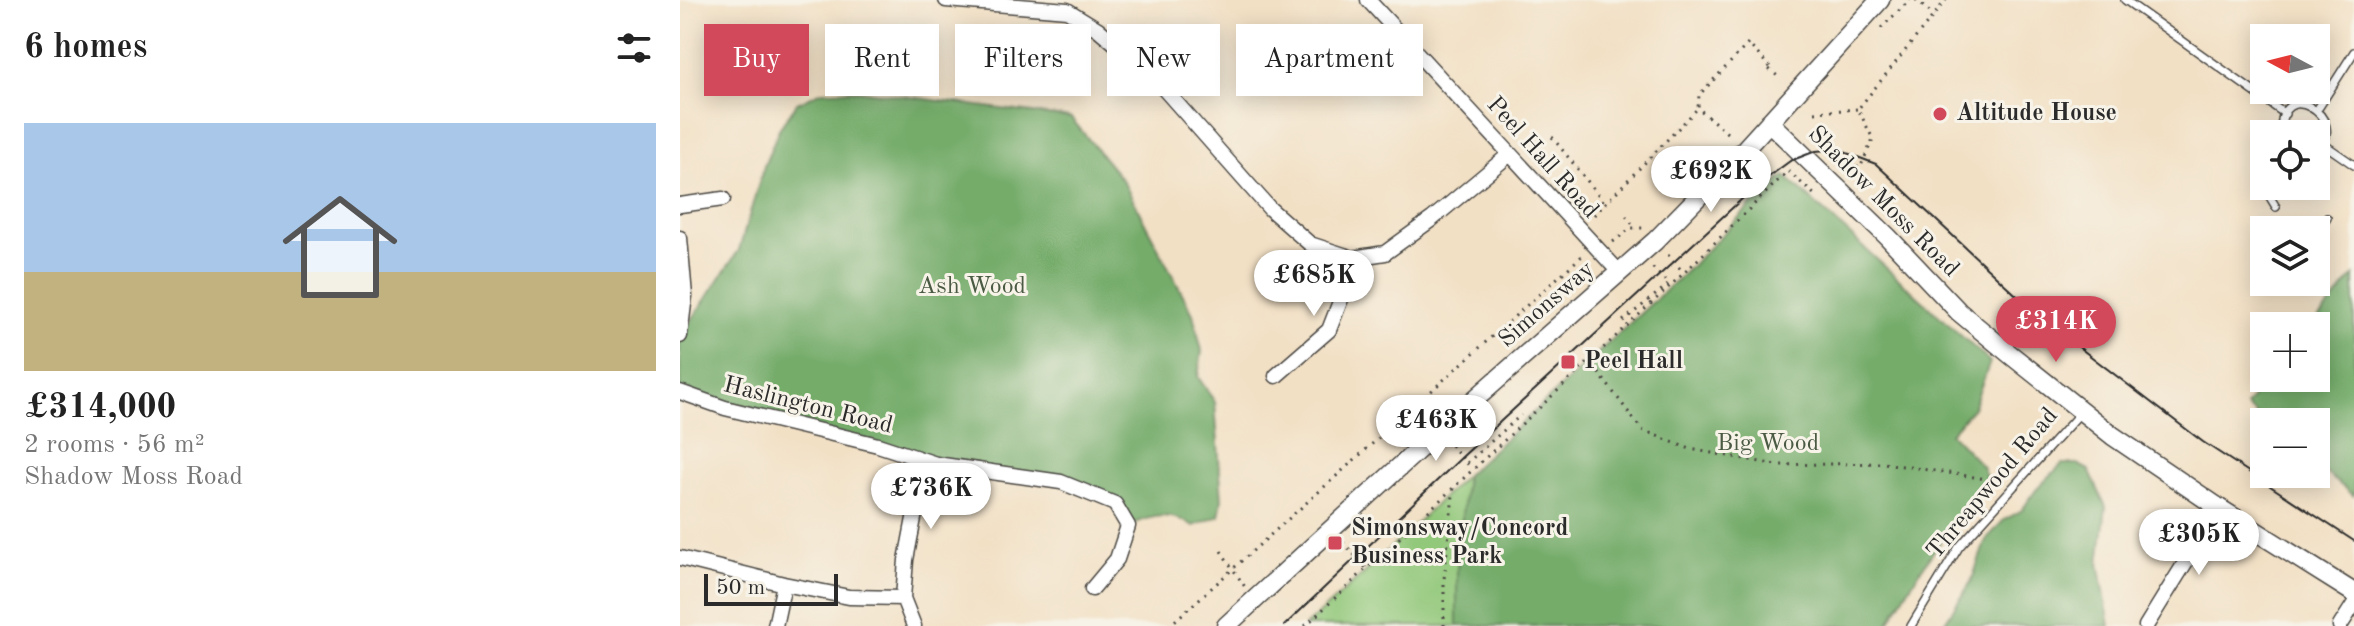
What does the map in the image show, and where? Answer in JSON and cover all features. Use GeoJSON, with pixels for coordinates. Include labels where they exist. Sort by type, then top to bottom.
{"type":"FeatureCollection","features":[{"type":"Feature","properties":{"kind":"street"},"geometry":{"type":"LineString","coordinates":[[946,0],[1067,10],[1098,29],[1150,73],[1270,209],[1310,244],[1353,258],[1385,253],[1432,219],[1510,154]]}},
{"type":"Feature","properties":{"kind":"street","name":"Peel Hall Road"},"geometry":{"type":"LineString","coordinates":[[1368,0],[1620,273]]}},
{"type":"Feature","properties":{"kind":"street","name":"Simonsway"},"geometry":{"type":"LineString","coordinates":[[1226,626],[1431,438],[1655,241],[1880,0]]}},
{"type":"Feature","properties":{"kind":"street","name":"Shadow Moss Road"},"geometry":{"type":"LineString","coordinates":[[1769,122],[1888,237],[1959,312],[2113,436],[2219,508],[2354,593]]}},
{"type":"Feature","properties":{"kind":"street"},"geometry":{"type":"LineString","coordinates":[[680,205],[723,199]]}},
{"type":"Feature","properties":{"kind":"street"},"geometry":{"type":"LineString","coordinates":[[680,238],[685,296],[680,336]]}},
{"type":"Feature","properties":{"kind":"street"},"geometry":{"type":"LineString","coordinates":[[1276,376],[1329,330],[1341,299],[1347,256]]}},
{"type":"Feature","properties":{"kind":"street","name":"Haslington Road"},"geometry":{"type":"LineString","coordinates":[[680,392],[725,408],[878,445],[925,461],[1061,482],[1115,504],[1128,526],[1117,559],[1092,589]]}},
{"type":"Feature","properties":{"kind":"street"},"geometry":{"type":"LineString","coordinates":[[914,626],[903,598],[906,560],[925,461]]}},
{"type":"Feature","properties":{"kind":"street"},"geometry":{"type":"LineString","coordinates":[[2146,626],[2219,508]]}},
{"type":"Feature","properties":{"kind":"street"},"geometry":{"type":"LineString","coordinates":[[680,558],[849,597],[903,598]]}},
{"type":"Feature","properties":{"kind":"street"},"geometry":{"type":"LineString","coordinates":[[775,626],[784,584]]}},
{"type":"Feature","properties":{"kind":"street"},"geometry":{"type":"LineString","coordinates":[[2340,626],[2354,604]]}},
{"type":"Feature","properties":{"kind":"lane"},"geometry":{"type":"LineString","coordinates":[[2125,0],[2285,114]]}},
{"type":"Feature","properties":{"kind":"lane"},"geometry":{"type":"LineString","coordinates":[[2319,107],[2354,52]]}},
{"type":"Feature","properties":{"kind":"lane"},"geometry":{"type":"LineString","coordinates":[[2285,114],[2303,103],[2319,107],[2329,117],[2332,125],[2330,135]]}},
{"type":"Feature","properties":{"kind":"lane"},"geometry":{"type":"LineString","coordinates":[[2284,120],[2285,114]]}},
{"type":"Feature","properties":{"kind":"lane"},"geometry":{"type":"LineString","coordinates":[[2330,148],[2354,165]]}},
{"type":"Feature","properties":{"kind":"lane"},"geometry":{"type":"LineString","coordinates":[[2272,200],[2276,207]]}},
{"type":"Feature","properties":{"kind":"lane","name":"Threapwood Road"},"geometry":{"type":"LineString","coordinates":[[1911,626],[1959,547],[2082,410]]}},
{"type":"Feature","properties":{"kind":"path"},"geometry":{"type":"LineString","coordinates":[[1916,0],[1934,16]]}},
{"type":"Feature","properties":{"kind":"path"},"geometry":{"type":"LineString","coordinates":[[1815,112],[1858,109],[1946,0]]}},
{"type":"Feature","properties":{"kind":"path"},"geometry":{"type":"LineString","coordinates":[[1594,215],[1698,108],[1699,95],[1748,44],[1781,79]]}},
{"type":"Feature","properties":{"kind":"path"},"geometry":{"type":"LineString","coordinates":[[1698,108],[1727,133]]}},
{"type":"Feature","properties":{"kind":"path"},"geometry":{"type":"LineString","coordinates":[[1848,164],[1860,168],[1873,139],[1858,109]]}},
{"type":"Feature","properties":{"kind":"path"},"geometry":{"type":"LineString","coordinates":[[1552,137],[1605,203]]}},
{"type":"Feature","properties":{"kind":"path"},"geometry":{"type":"LineString","coordinates":[[1305,626],[1684,273],[1788,171],[1816,196]]}},
{"type":"Feature","properties":{"kind":"path"},"geometry":{"type":"LineString","coordinates":[[1169,626],[1585,253]]}},
{"type":"Feature","properties":{"kind":"path"},"geometry":{"type":"LineString","coordinates":[[1623,321],[1669,284],[1651,266]]}},
{"type":"Feature","properties":{"kind":"path"},"geometry":{"type":"LineString","coordinates":[[1589,360],[1642,430],[1690,449],[1777,465],[1883,463],[1987,479]]}},
{"type":"Feature","properties":{"kind":"path"},"geometry":{"type":"LineString","coordinates":[[1467,463],[1521,415]]}},
{"type":"Feature","properties":{"kind":"path"},"geometry":{"type":"LineString","coordinates":[[1450,443],[1472,469]]}},
{"type":"Feature","properties":{"kind":"path"},"geometry":{"type":"LineString","coordinates":[[1444,626],[1444,579],[1454,486]]}},
{"type":"Feature","properties":{"kind":"path"},"geometry":{"type":"LineString","coordinates":[[1332,531],[1368,570]]}},
{"type":"Feature","properties":{"kind":"path"},"geometry":{"type":"LineString","coordinates":[[1221,551],[1254,600]]}},
{"type":"Feature","properties":{"kind":"green space","name":"Ash Wood"},"geometry":{"type":"Polygon","coordinates":[[[825,91],[825,96],[904,96],[1071,118],[1123,181],[1193,314],[1202,351],[1198,377],[1215,402],[1222,500],[1219,516],[1194,526],[1177,518],[1161,516],[1128,526],[1115,504],[1061,482],[961,468],[680,392],[680,337],[739,250],[764,166],[779,129],[797,103],[825,91]]]}},
{"type":"Feature","properties":{"kind":"green space","name":"Big Wood"},"geometry":{"type":"Polygon","coordinates":[[[1785,176],[1990,362],[1973,408],[1950,433],[1982,466],[1987,479],[1921,569],[1887,626],[1457,626],[1457,572],[1466,475],[1684,273],[1761,195],[1785,176]]]}},
{"type":"Feature","properties":{"kind":"green space"},"geometry":{"type":"Polygon","coordinates":[[[2354,276],[2354,496],[2330,476],[2330,408],[2250,409],[2246,406],[2258,392],[2330,392],[2330,312],[2324,312],[2354,276]]]}},
{"type":"Feature","properties":{"kind":"green space"},"geometry":{"type":"Polygon","coordinates":[[[2062,464],[2077,464],[2089,470],[2106,507],[2099,563],[2110,626],[1942,626],[1971,582],[1986,540],[2003,521],[2022,510],[2036,490],[2062,464]]]}},
{"type":"Feature","properties":{"kind":"green space"},"geometry":{"type":"Polygon","coordinates":[[[1466,475],[1457,572],[1457,626],[1305,626],[1368,570],[1466,475]]]}},
{"type":"Feature","properties":{"kind":"tram line"},"geometry":{"type":"LineString","coordinates":[[1284,626],[1755,187],[1790,161],[1816,151],[1836,149],[1876,164],[2042,319],[2203,442],[2354,541]]}},
{"type":"Feature","properties":{"kind":"place","name":"Altitude House"},"geometry":{"type":"Point","coordinates":[1940,114]}},
{"type":"Feature","properties":{"kind":"place","name":"Peel Hall"},"geometry":{"type":"Point","coordinates":[1568,362]}},
{"type":"Feature","properties":{"kind":"place","name":"Simonsway/Concord Business Park"},"geometry":{"type":"Point","coordinates":[1335,543]}}]}
